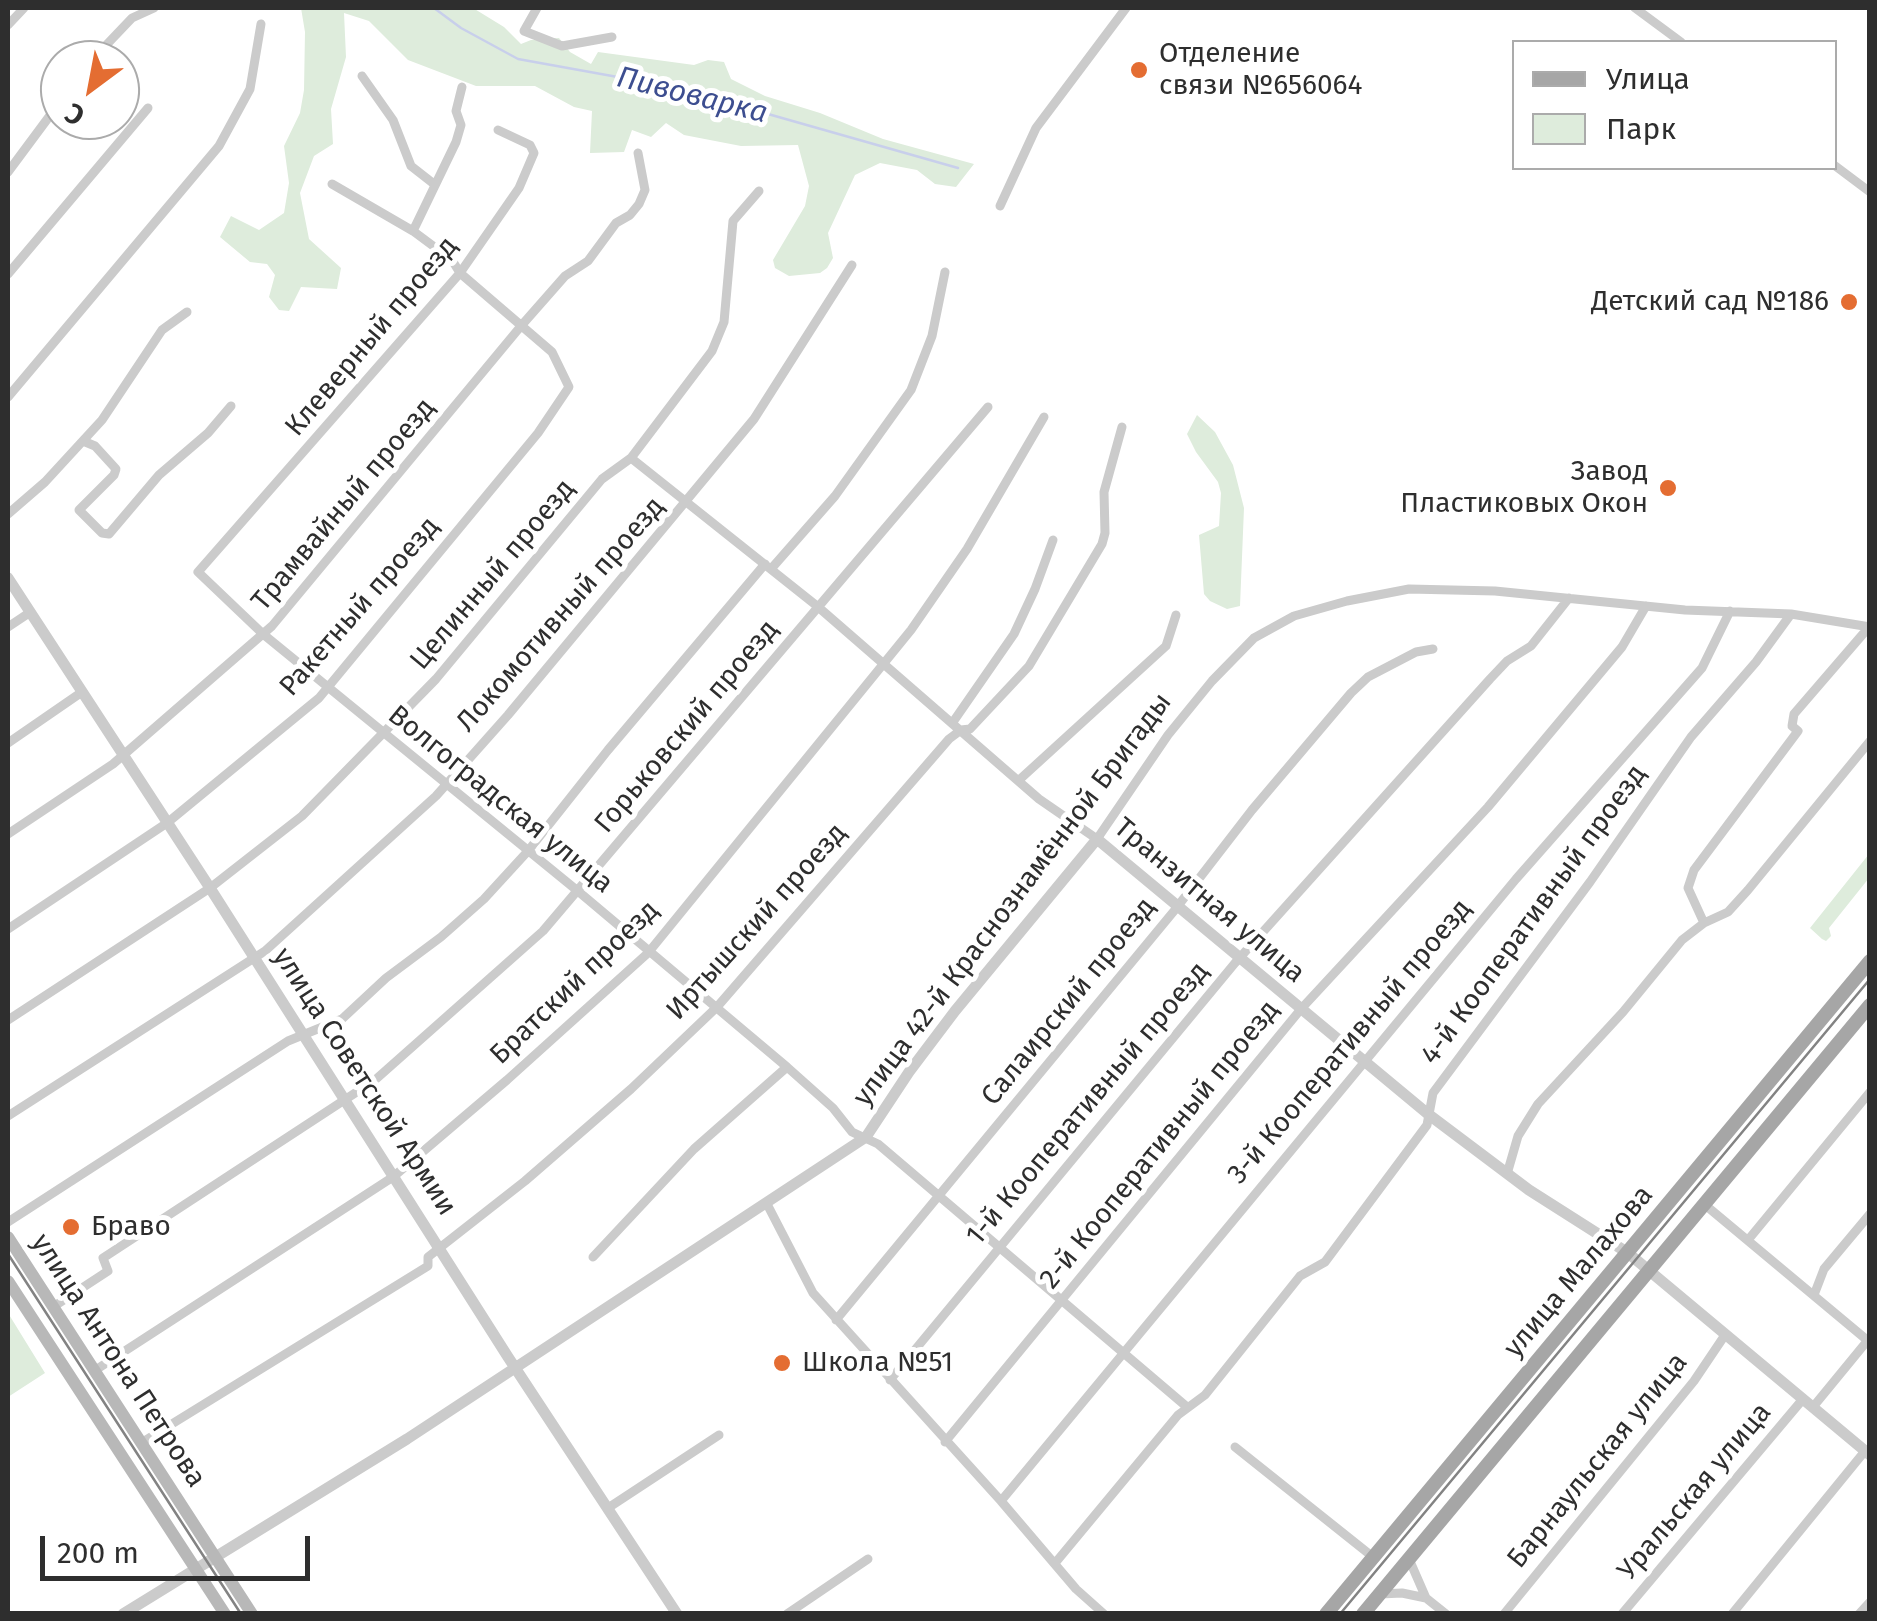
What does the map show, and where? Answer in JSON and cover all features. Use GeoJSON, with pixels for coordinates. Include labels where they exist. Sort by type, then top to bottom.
{"type":"FeatureCollection","features":[{"type":"Feature","properties":{"kind":"main road","name":"улица Малахова"},"geometry":{"type":"LineString","coordinates":[[1326,1614],[1870,961]]}},
{"type":"Feature","properties":{"kind":"main road","name":"улица Малахова"},"geometry":{"type":"LineString","coordinates":[[1363,1614],[1870,1005]]}},
{"type":"Feature","properties":{"kind":"main road"},"geometry":{"type":"LineString","coordinates":[[1756,1099],[1777,1116]]}},
{"type":"Feature","properties":{"kind":"main road","name":"улица Антона Петрова"},"geometry":{"type":"LineString","coordinates":[[8,1237],[252,1614]]}},
{"type":"Feature","properties":{"kind":"main road","name":"улица Антона Петрова"},"geometry":{"type":"LineString","coordinates":[[8,1281],[225,1614]]}},
{"type":"Feature","properties":{"kind":"street"},"geometry":{"type":"LineString","coordinates":[[8,25],[24,8]]}},
{"type":"Feature","properties":{"kind":"street"},"geometry":{"type":"LineString","coordinates":[[111,40],[132,18],[154,8]]}},
{"type":"Feature","properties":{"kind":"street"},"geometry":{"type":"LineString","coordinates":[[537,8],[524,30],[562,46],[612,37]]}},
{"type":"Feature","properties":{"kind":"street"},"geometry":{"type":"LineString","coordinates":[[1000,206],[1036,128],[1126,8]]}},
{"type":"Feature","properties":{"kind":"street"},"geometry":{"type":"LineString","coordinates":[[1636,8],[1678,40]]}},
{"type":"Feature","properties":{"kind":"street"},"geometry":{"type":"LineString","coordinates":[[8,397],[219,146],[250,89],[261,24]]}},
{"type":"Feature","properties":{"kind":"street"},"geometry":{"type":"LineString","coordinates":[[362,76],[392,120],[411,166],[434,184]]}},
{"type":"Feature","properties":{"kind":"street","name":"Клеверный проезд"},"geometry":{"type":"LineString","coordinates":[[413,231],[456,142],[460,125],[456,111],[462,88]]}},
{"type":"Feature","properties":{"kind":"street"},"geometry":{"type":"LineString","coordinates":[[8,274],[148,108]]}},
{"type":"Feature","properties":{"kind":"street"},"geometry":{"type":"LineString","coordinates":[[8,172],[40,129]]}},
{"type":"Feature","properties":{"kind":"street","name":"Клеверный проезд"},"geometry":{"type":"LineString","coordinates":[[198,572],[460,273],[519,188],[534,153],[530,145],[498,130]]}},
{"type":"Feature","properties":{"kind":"street","name":"Трамвайный проезд"},"geometry":{"type":"LineString","coordinates":[[8,834],[122,756],[263,634],[564,276],[588,262],[616,223],[639,204],[645,190],[638,154]]}},
{"type":"Feature","properties":{"kind":"street"},"geometry":{"type":"LineString","coordinates":[[1837,167],[1870,192]]}},
{"type":"Feature","properties":{"kind":"street"},"geometry":{"type":"LineString","coordinates":[[332,184],[413,231],[452,260],[460,273],[521,326]]}},
{"type":"Feature","properties":{"kind":"street","name":"Целинный проезд"},"geometry":{"type":"LineString","coordinates":[[8,1020],[210,888],[302,816],[436,679],[602,480],[631,458],[712,351],[724,322],[733,221],[759,191]]}},
{"type":"Feature","properties":{"kind":"street","name":"Локомотивный проезд"},"geometry":{"type":"LineString","coordinates":[[8,1116],[254,958],[347,880],[445,786],[754,420],[852,265]]}},
{"type":"Feature","properties":{"kind":"street"},"geometry":{"type":"LineString","coordinates":[[8,1222],[302,1034],[342,1019],[484,899],[528,851],[608,750],[835,496],[911,390],[932,336],[945,272]]}},
{"type":"Feature","properties":{"kind":"street"},"geometry":{"type":"LineString","coordinates":[[8,514],[45,482],[102,420],[162,330],[187,312]]}},
{"type":"Feature","properties":{"kind":"street","name":"Ракетный проезд"},"geometry":{"type":"LineString","coordinates":[[8,929],[167,824],[318,698],[538,433],[569,387],[552,352],[521,326]]}},
{"type":"Feature","properties":{"kind":"street"},"geometry":{"type":"LineString","coordinates":[[83,441],[95,446],[116,469],[79,510],[102,533],[109,534],[160,475],[231,406]]}},
{"type":"Feature","properties":{"kind":"street","name":"Горьковский проезд"},"geometry":{"type":"LineString","coordinates":[[53,1307],[108,1271],[104,1258],[375,1080],[543,931],[988,407]]}},
{"type":"Feature","properties":{"kind":"street","name":"Братский проезд"},"geometry":{"type":"LineString","coordinates":[[94,1371],[393,1176],[508,1080],[648,952],[886,664],[967,548],[1044,417]]}},
{"type":"Feature","properties":{"kind":"street","name":"Иртышский проезд"},"geometry":{"type":"LineString","coordinates":[[957,726],[970,729],[1029,666],[1102,544],[1104,492],[1122,427]]}},
{"type":"Feature","properties":{"kind":"street","name":"Транзитная улица"},"geometry":{"type":"LineString","coordinates":[[631,458],[817,606],[1018,781],[1097,839],[1428,1114],[1507,1174],[1628,1253],[1867,1453]]}},
{"type":"Feature","properties":{"kind":"street","name":"Иртышский проезд"},"geometry":{"type":"LineString","coordinates":[[141,1443],[428,1266],[428,1257],[525,1181],[631,1089],[717,1007],[949,739],[1014,634],[1053,540]]}},
{"type":"Feature","properties":{"kind":"street","name":"Волгоградская улица"},"geometry":{"type":"LineString","coordinates":[[198,572],[263,634],[788,1067],[833,1108],[852,1132],[866,1137],[1188,1407]]}},
{"type":"Feature","properties":{"kind":"street","name":"улица Советской Армии"},"geometry":{"type":"LineString","coordinates":[[8,578],[677,1614]]}},
{"type":"Feature","properties":{"kind":"street","name":"улица 42-й Краснознамённой Бригады"},"geometry":{"type":"LineString","coordinates":[[123,1614],[516,1369],[866,1137],[955,1011],[1097,839],[1168,735],[1254,638],[1294,616],[1347,600],[1409,589],[1494,591],[1646,606],[1791,614],[1869,627]]}},
{"type":"Feature","properties":{"kind":"street","name":"1-й Кооперативный проезд"},"geometry":{"type":"LineString","coordinates":[[890,1380],[1240,959],[1490,679],[1531,646],[1570,598]]}},
{"type":"Feature","properties":{"kind":"street","name":"2-й Кооперативный проезд"},"geometry":{"type":"LineString","coordinates":[[946,1442],[1301,1010],[1488,807],[1622,646],[1646,606]]}},
{"type":"Feature","properties":{"kind":"street","name":"3-й Кооперативный проезд"},"geometry":{"type":"LineString","coordinates":[[1002,1501],[1516,878],[1702,668],[1730,611]]}},
{"type":"Feature","properties":{"kind":"street"},"geometry":{"type":"LineString","coordinates":[[8,627],[29,613]]}},
{"type":"Feature","properties":{"kind":"street","name":"4-й Кооперативный проезд"},"geometry":{"type":"LineString","coordinates":[[1056,1562],[1188,1407],[1205,1395],[1300,1276],[1325,1262],[1427,1126],[1433,1093],[1590,882],[1691,737],[1756,662],[1791,614]]}},
{"type":"Feature","properties":{"kind":"street"},"geometry":{"type":"LineString","coordinates":[[1018,781],[1166,646],[1176,615]]}},
{"type":"Feature","properties":{"kind":"street"},"geometry":{"type":"LineString","coordinates":[[1704,923],[1688,888],[1694,870],[1798,731],[1792,726],[1794,714],[1869,627]]}},
{"type":"Feature","properties":{"kind":"street","name":"Салаирский проезд"},"geometry":{"type":"LineString","coordinates":[[836,1320],[1252,810],[1368,677],[1416,652],[1433,648]]}},
{"type":"Feature","properties":{"kind":"street"},"geometry":{"type":"LineString","coordinates":[[8,742],[82,692]]}},
{"type":"Feature","properties":{"kind":"street"},"geometry":{"type":"LineString","coordinates":[[1507,1174],[1518,1136],[1538,1104],[1623,1012],[1682,940],[1704,923],[1728,912],[1870,741]]}},
{"type":"Feature","properties":{"kind":"street"},"geometry":{"type":"LineString","coordinates":[[594,1257],[694,1149],[788,1067]]}},
{"type":"Feature","properties":{"kind":"street"},"geometry":{"type":"LineString","coordinates":[[1748,1240],[1870,1092]]}},
{"type":"Feature","properties":{"kind":"street"},"geometry":{"type":"LineString","coordinates":[[768,1204],[804,1278],[836,1320],[1002,1501],[1076,1589],[1104,1614]]}},
{"type":"Feature","properties":{"kind":"street"},"geometry":{"type":"LineString","coordinates":[[1704,1204],[1868,1340]]}},
{"type":"Feature","properties":{"kind":"street"},"geometry":{"type":"LineString","coordinates":[[1814,1295],[1824,1269],[1870,1214]]}},
{"type":"Feature","properties":{"kind":"street","name":"Барнаульская улица"},"geometry":{"type":"LineString","coordinates":[[1504,1614],[1694,1381],[1725,1335]]}},
{"type":"Feature","properties":{"kind":"street","name":"Уральская улица"},"geometry":{"type":"LineString","coordinates":[[1622,1614],[1868,1340]]}},
{"type":"Feature","properties":{"kind":"street"},"geometry":{"type":"LineString","coordinates":[[608,1508],[719,1435]]}},
{"type":"Feature","properties":{"kind":"street"},"geometry":{"type":"LineString","coordinates":[[1235,1447],[1373,1557]]}},
{"type":"Feature","properties":{"kind":"street"},"geometry":{"type":"LineString","coordinates":[[1732,1614],[1867,1453]]}},
{"type":"Feature","properties":{"kind":"street"},"geometry":{"type":"LineString","coordinates":[[787,1614],[868,1558]]}},
{"type":"Feature","properties":{"kind":"street"},"geometry":{"type":"LineString","coordinates":[[1409,1558],[1426,1598],[1446,1614]]}},
{"type":"Feature","properties":{"kind":"street"},"geometry":{"type":"LineString","coordinates":[[1380,1594],[1426,1598]]}},
{"type":"Feature","properties":{"kind":"street"},"geometry":{"type":"LineString","coordinates":[[1859,1614],[1870,1602]]}},
{"type":"Feature","properties":{"kind":"green space"},"geometry":{"type":"Polygon","coordinates":[[[301,8],[473,8],[504,27],[521,44],[559,38],[570,52],[591,64],[598,52],[694,65],[708,60],[724,62],[731,79],[765,96],[883,139],[974,164],[956,187],[935,184],[917,170],[880,163],[855,175],[828,233],[833,258],[827,268],[820,273],[789,276],[775,268],[773,260],[805,206],[809,186],[798,145],[741,146],[684,135],[666,123],[651,137],[632,130],[624,152],[590,153],[592,111],[574,107],[535,86],[476,86],[408,60],[369,21],[344,13],[346,57],[331,109],[333,144],[314,156],[300,193],[309,239],[341,268],[337,289],[301,287],[289,311],[279,310],[269,297],[275,275],[267,264],[250,262],[220,237],[231,216],[259,230],[284,213],[289,183],[284,146],[300,113],[304,90],[305,32],[301,8]]]}},
{"type":"Feature","properties":{"kind":"green space"},"geometry":{"type":"Polygon","coordinates":[[[1197,415],[1215,432],[1233,465],[1244,508],[1240,606],[1227,609],[1204,594],[1199,535],[1219,526],[1221,493],[1187,434],[1197,415]]]}},
{"type":"Feature","properties":{"kind":"green space"},"geometry":{"type":"Polygon","coordinates":[[[1869,854],[1869,878],[1829,928],[1831,936],[1826,941],[1822,939],[1810,928],[1869,854]]]}},
{"type":"Feature","properties":{"kind":"green space"},"geometry":{"type":"Polygon","coordinates":[[[8,1313],[45,1373],[8,1397],[8,1313]]]}},
{"type":"Feature","properties":{"kind":"waterway","name":"Пивоварка"},"geometry":{"type":"LineString","coordinates":[[434,8],[461,28],[518,59],[673,87],[958,168]]}},
{"type":"Feature","properties":{"kind":"tram line"},"geometry":{"type":"LineString","coordinates":[[1340,1614],[1870,979]]}},
{"type":"Feature","properties":{"kind":"tram line"},"geometry":{"type":"LineString","coordinates":[[8,1254],[241,1614]]}},
{"type":"Feature","properties":{"kind":"place","name":"Отделение связи №656064"},"geometry":{"type":"Point","coordinates":[1139,70]}},
{"type":"Feature","properties":{"kind":"place","name":"Детский сад №186"},"geometry":{"type":"Point","coordinates":[1849,302]}},
{"type":"Feature","properties":{"kind":"place","name":"Завод Пластиковых Окон"},"geometry":{"type":"Point","coordinates":[1668,488]}},
{"type":"Feature","properties":{"kind":"place","name":"Браво"},"geometry":{"type":"Point","coordinates":[71,1227]}},
{"type":"Feature","properties":{"kind":"place","name":"Школа №51"},"geometry":{"type":"Point","coordinates":[782,1363]}}]}
